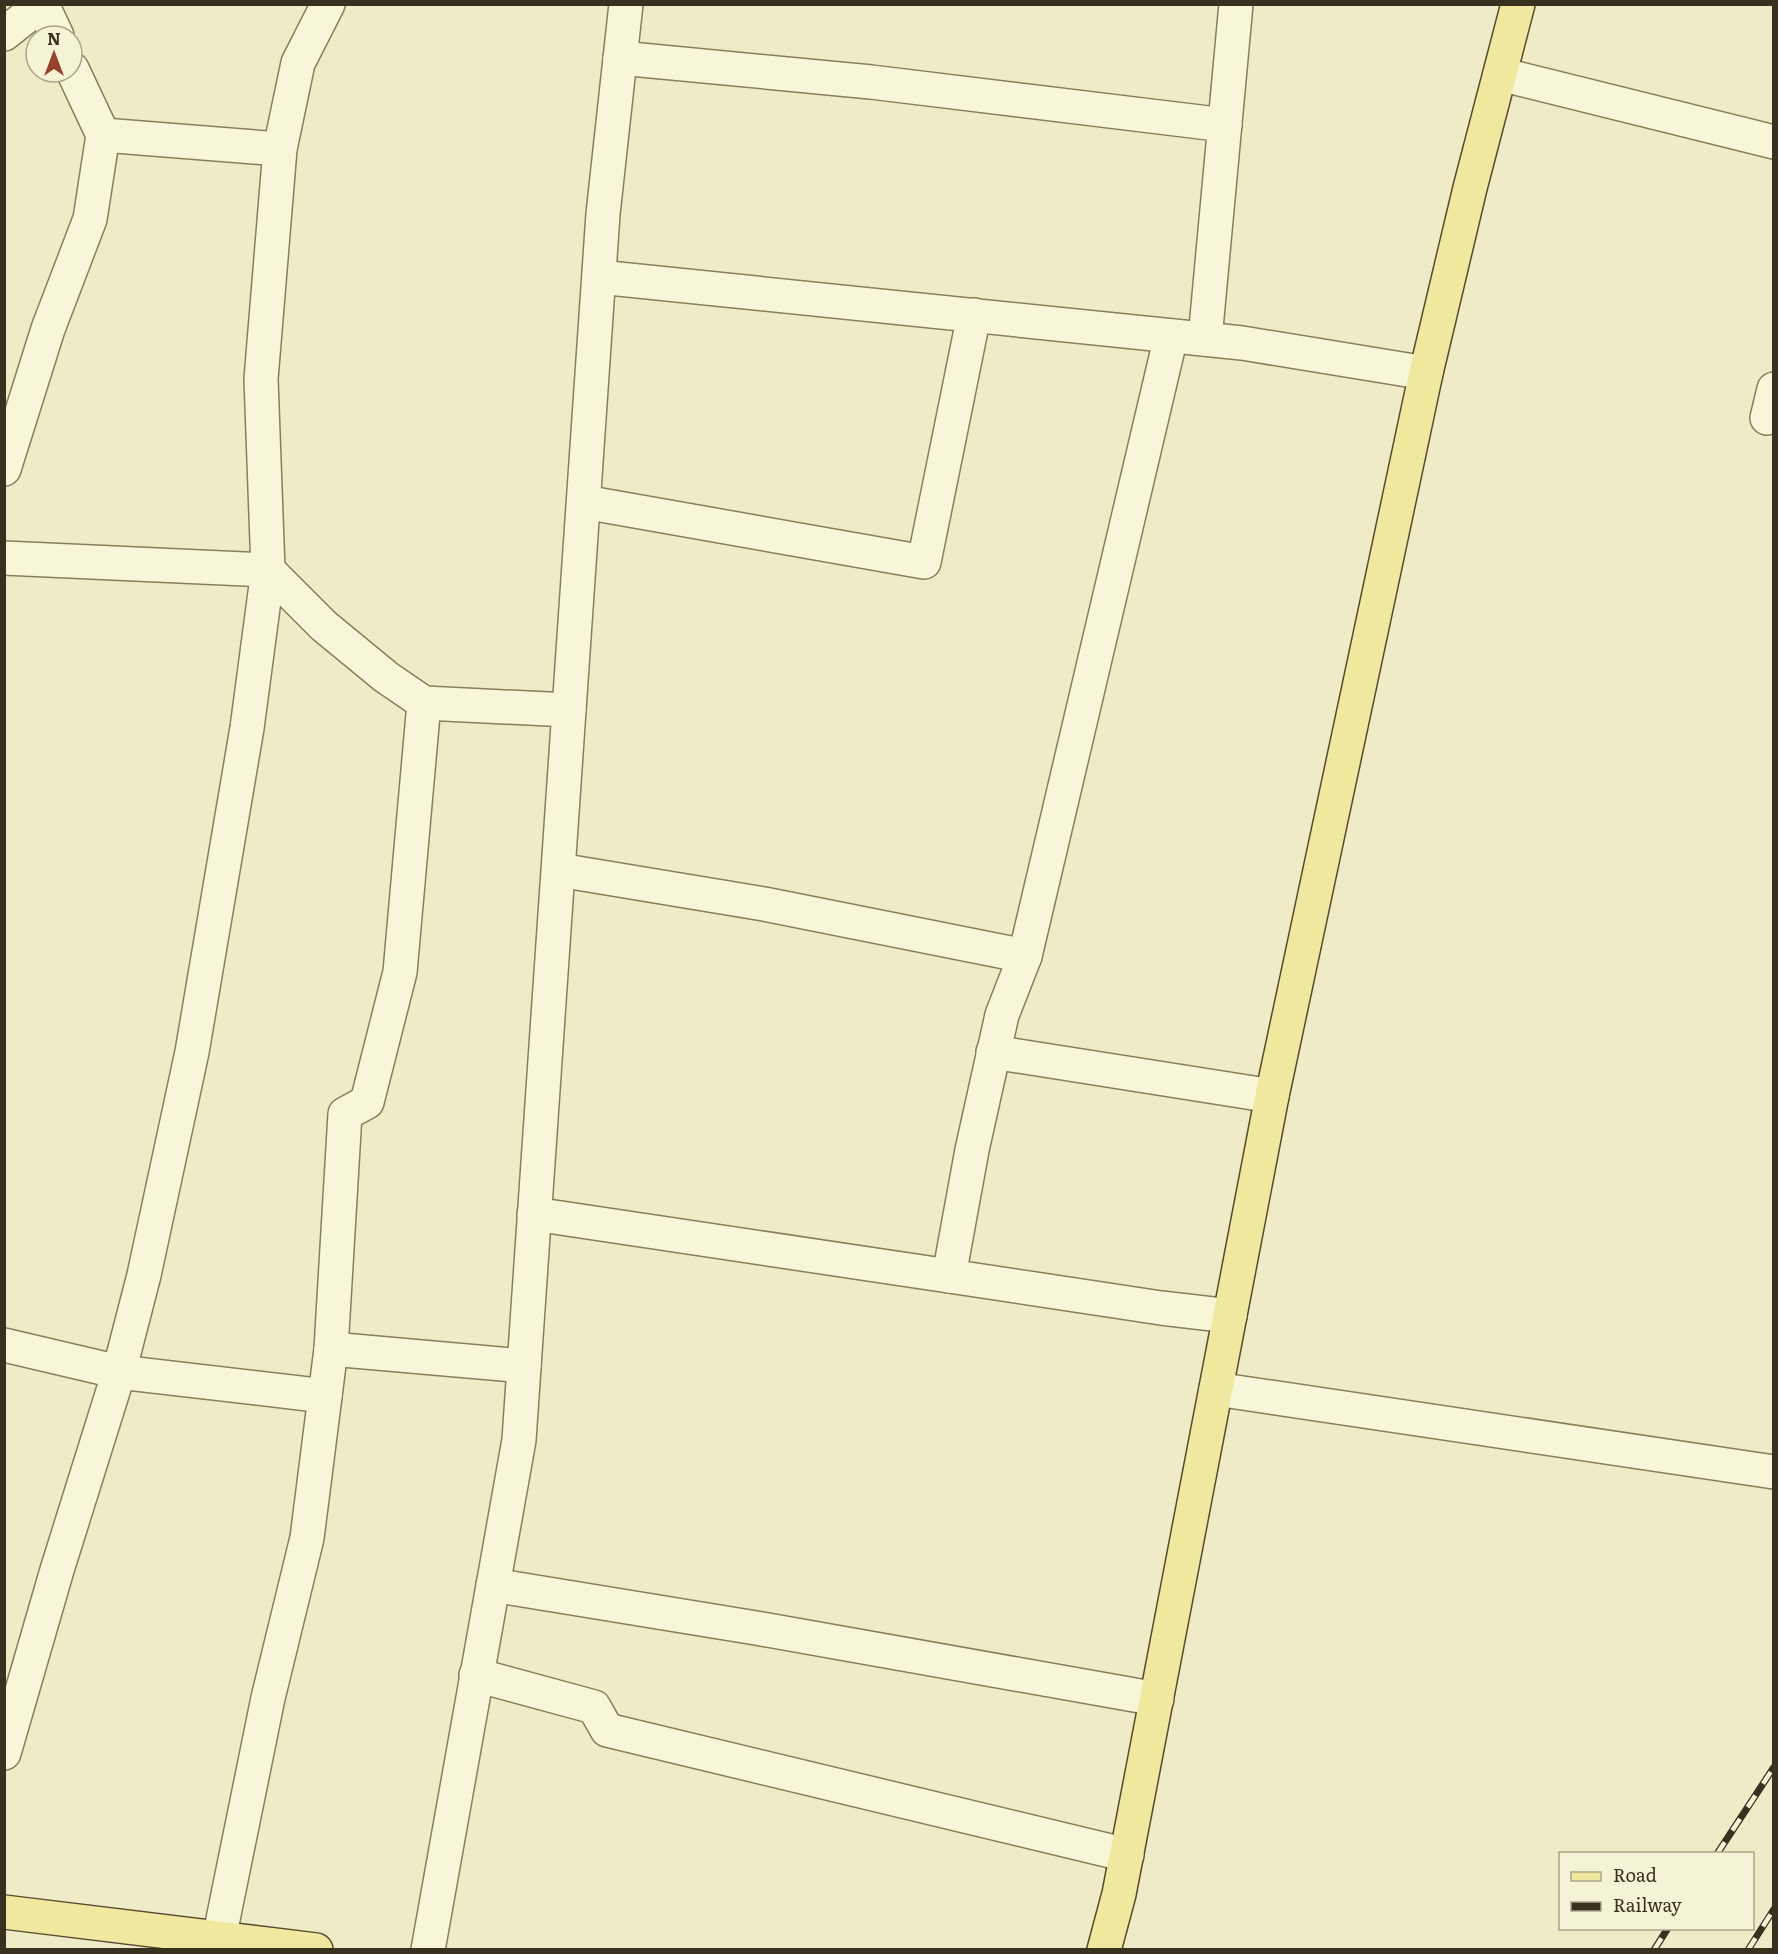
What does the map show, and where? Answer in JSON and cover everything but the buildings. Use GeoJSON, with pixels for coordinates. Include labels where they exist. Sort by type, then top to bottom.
{"type":"FeatureCollection","features":[{"type":"Feature","properties":{"kind":"main road"},"geometry":{"type":"LineString","coordinates":[[1104,1950],[1127,1855],[1272,1096],[1426,373],[1470,189],[1518,4]]}},
{"type":"Feature","properties":{"kind":"main road"},"geometry":{"type":"LineString","coordinates":[[4,1912],[315,1950]]}},
{"type":"Feature","properties":{"kind":"street"},"geometry":{"type":"LineString","coordinates":[[4,34],[42,4],[51,24]]}},
{"type":"Feature","properties":{"kind":"street"},"geometry":{"type":"LineString","coordinates":[[4,1753],[57,1570],[119,1372],[144,1275],[192,1052],[247,728],[268,570],[261,379],[280,148],[298,63],[328,4]]}},
{"type":"Feature","properties":{"kind":"street"},"geometry":{"type":"LineString","coordinates":[[428,1950],[519,1440],[603,214],[626,4]]}},
{"type":"Feature","properties":{"kind":"street"},"geometry":{"type":"LineString","coordinates":[[1205,339],[1236,4]]}},
{"type":"Feature","properties":{"kind":"street"},"geometry":{"type":"LineString","coordinates":[[620,58],[871,82],[1225,125]]}},
{"type":"Feature","properties":{"kind":"street"},"geometry":{"type":"LineString","coordinates":[[1500,74],[1773,142]]}},
{"type":"Feature","properties":{"kind":"street"},"geometry":{"type":"LineString","coordinates":[[4,469],[48,329],[90,219],[103,135],[79,84]]}},
{"type":"Feature","properties":{"kind":"street"},"geometry":{"type":"LineString","coordinates":[[103,135],[280,148]]}},
{"type":"Feature","properties":{"kind":"street"},"geometry":{"type":"LineString","coordinates":[[599,277],[1242,343],[1426,373]]}},
{"type":"Feature","properties":{"kind":"street"},"geometry":{"type":"LineString","coordinates":[[584,502],[924,562],[974,315]]}},
{"type":"Feature","properties":{"kind":"street"},"geometry":{"type":"LineString","coordinates":[[950,1276],[972,1150],[993,1052],[1002,1015],[1025,956],[1171,336]]}},
{"type":"Feature","properties":{"kind":"street"},"geometry":{"type":"LineString","coordinates":[[4,558],[268,570],[324,626],[386,677],[424,703],[569,710]]}},
{"type":"Feature","properties":{"kind":"street"},"geometry":{"type":"LineString","coordinates":[[219,1939],[268,1698],[307,1538],[331,1349],[345,1114],[367,1102],[400,972],[424,703]]}},
{"type":"Feature","properties":{"kind":"street"},"geometry":{"type":"LineString","coordinates":[[559,870],[764,904],[1025,956]]}},
{"type":"Feature","properties":{"kind":"street"},"geometry":{"type":"LineString","coordinates":[[993,1052],[1272,1096]]}},
{"type":"Feature","properties":{"kind":"street"},"geometry":{"type":"LineString","coordinates":[[534,1214],[1149,1306],[1230,1316]]}},
{"type":"Feature","properties":{"kind":"street"},"geometry":{"type":"LineString","coordinates":[[4,1345],[119,1372],[325,1396]]}},
{"type":"Feature","properties":{"kind":"street"},"geometry":{"type":"LineString","coordinates":[[331,1349],[524,1366]]}},
{"type":"Feature","properties":{"kind":"street"},"geometry":{"type":"LineString","coordinates":[[1216,1389],[1773,1473]]}},
{"type":"Feature","properties":{"kind":"street"},"geometry":{"type":"LineString","coordinates":[[493,1585],[756,1628],[1157,1699]]}},
{"type":"Feature","properties":{"kind":"street"},"geometry":{"type":"LineString","coordinates":[[476,1676],[594,1707],[607,1730],[1127,1855]]}},
{"type":"Feature","properties":{"kind":"railway"},"geometry":{"type":"LineString","coordinates":[[1718,1852],[1774,1767]]}},
{"type":"Feature","properties":{"kind":"railway"},"geometry":{"type":"LineString","coordinates":[[1748,1950],[1774,1909]]}},
{"type":"Feature","properties":{"kind":"railway"},"geometry":{"type":"LineString","coordinates":[[1654,1950],[1667,1930]]}}]}
